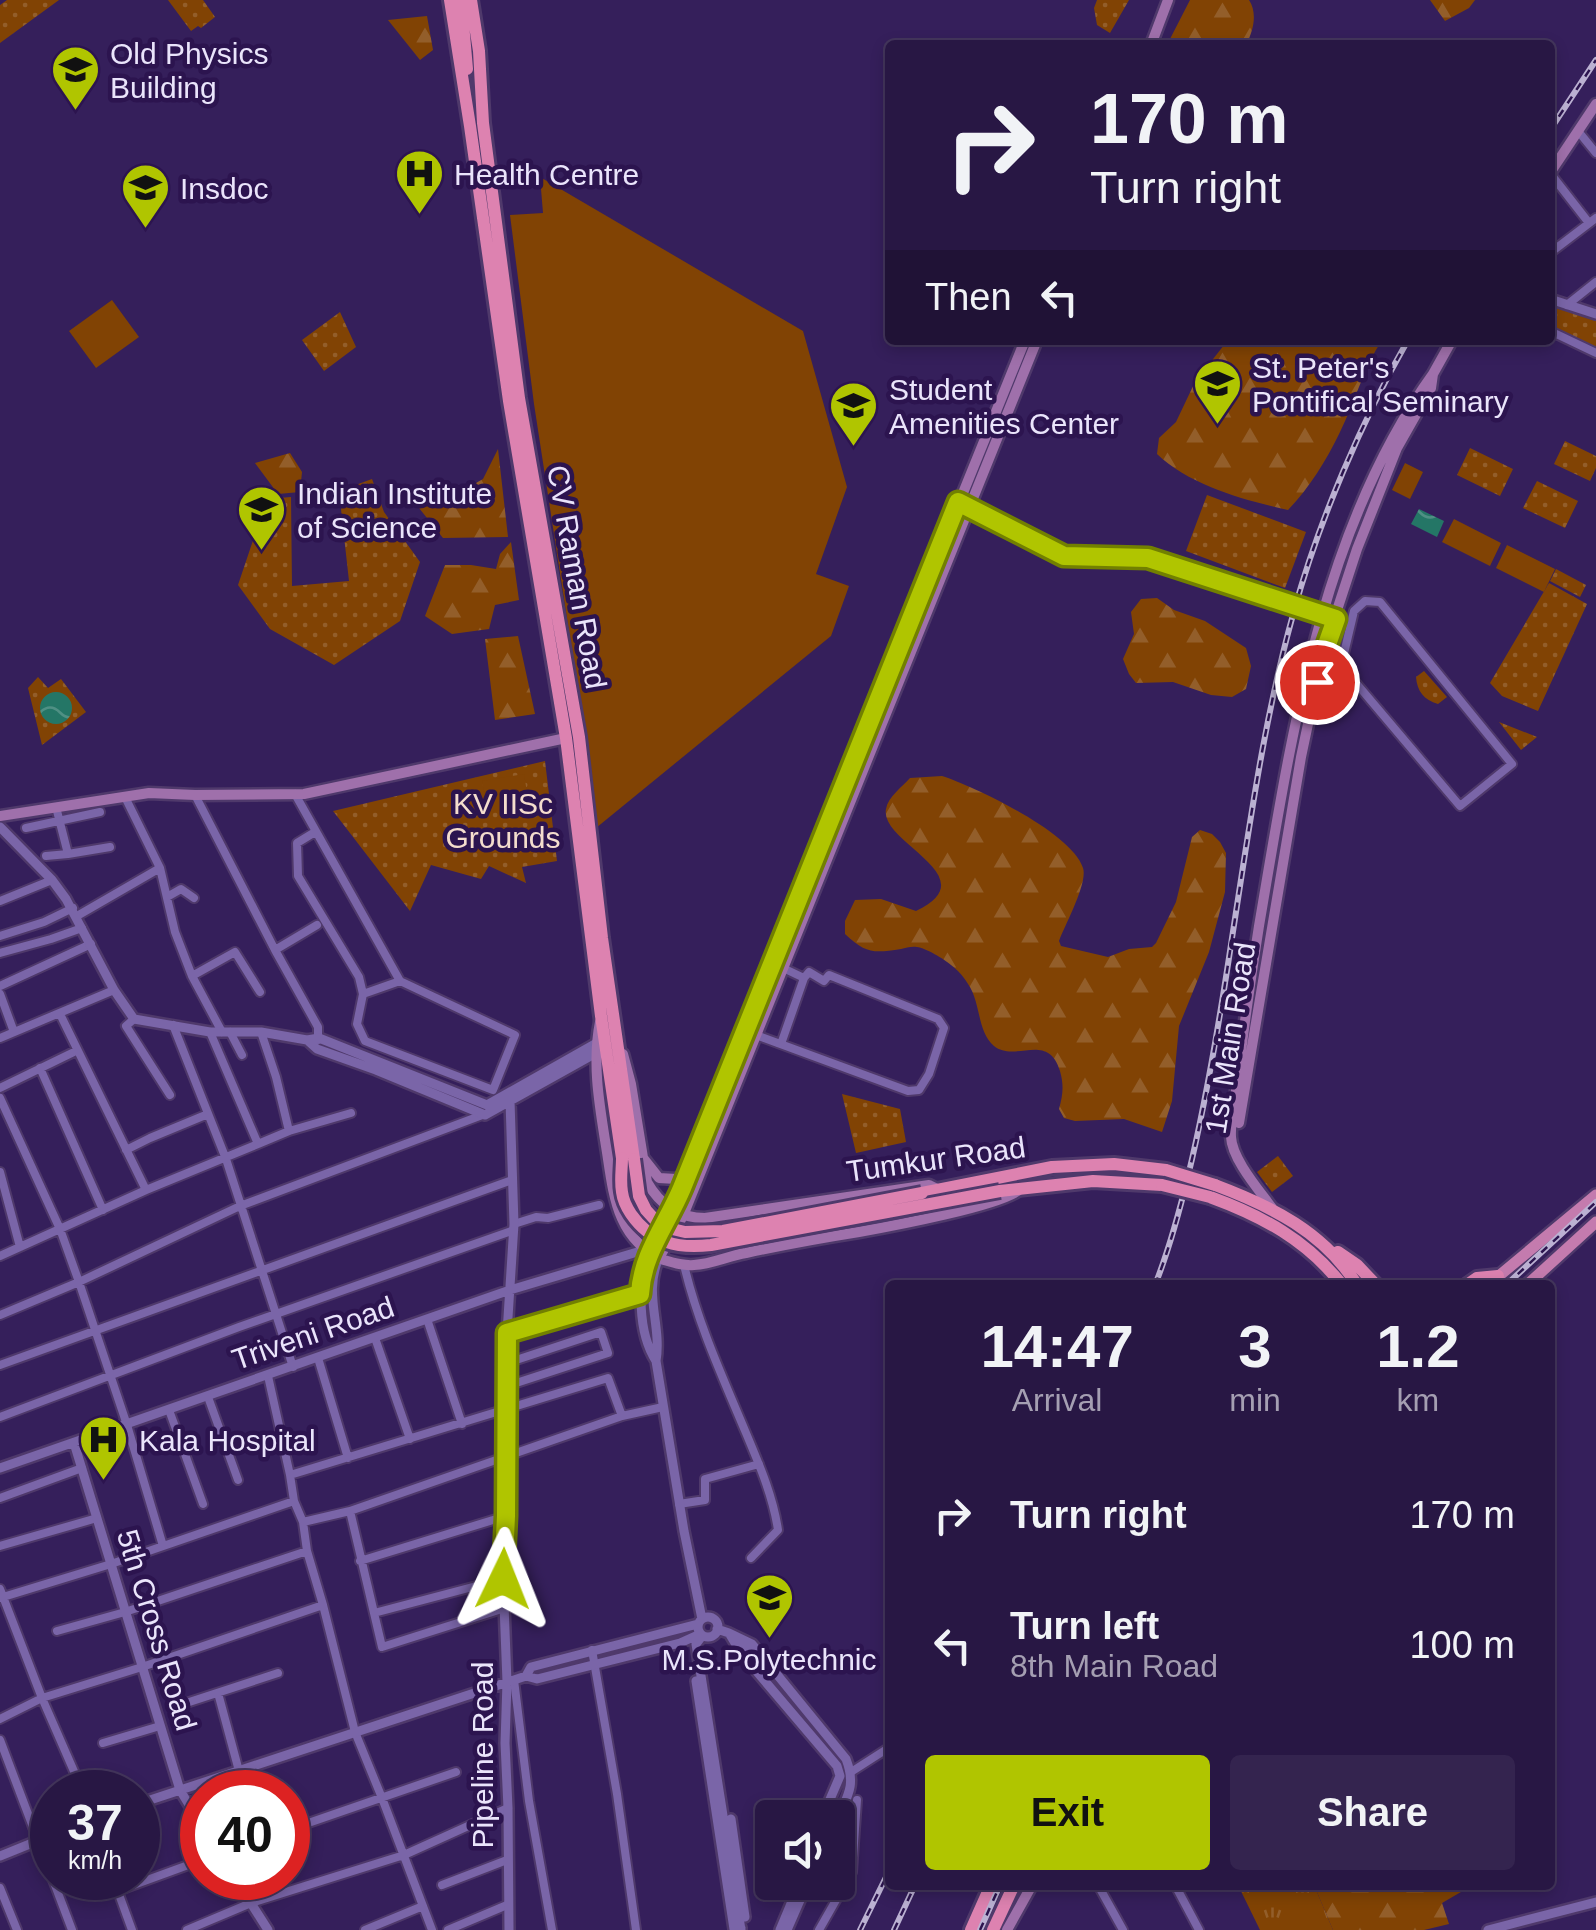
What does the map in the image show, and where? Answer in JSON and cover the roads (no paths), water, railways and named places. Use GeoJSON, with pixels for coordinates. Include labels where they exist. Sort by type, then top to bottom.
{"type":"FeatureCollection","features":[{"type":"Feature","properties":{"kind":"highway"},"geometry":{"type":"LineString","coordinates":[[450,0],[477,125]]}},
{"type":"Feature","properties":{"kind":"highway"},"geometry":{"type":"LineString","coordinates":[[462,0],[477,125]]}},
{"type":"Feature","properties":{"kind":"highway"},"geometry":{"type":"LineString","coordinates":[[475,0],[479,51],[477,125]]}},
{"type":"Feature","properties":{"kind":"highway","name":"CV Raman Road"},"geometry":{"type":"LineString","coordinates":[[477,125],[509,400],[566,738],[601,1016],[633,1158]]}},
{"type":"Feature","properties":{"kind":"highway","name":"CV Raman Road"},"geometry":{"type":"LineString","coordinates":[[477,125],[519,398],[579,736],[633,1158]]}},
{"type":"Feature","properties":{"kind":"highway"},"geometry":{"type":"LineString","coordinates":[[633,1158],[638,1196],[646,1210],[656,1222],[685,1232],[723,1231],[939,1190]]}},
{"type":"Feature","properties":{"kind":"highway","name":"Tumkur Road"},"geometry":{"type":"LineString","coordinates":[[633,1158],[622,1193],[626,1206],[646,1232],[675,1246],[711,1245],[1000,1191],[1093,1181],[1162,1185],[1250,1197],[1323,1243],[1354,1280]]}},
{"type":"Feature","properties":{"kind":"highway","name":"Tumkur Road"},"geometry":{"type":"LineString","coordinates":[[939,1190],[1052,1168],[1114,1164],[1166,1170],[1292,1236],[1338,1280]]}},
{"type":"Feature","properties":{"kind":"highway"},"geometry":{"type":"LineString","coordinates":[[1323,1243],[1371,1280]]}},
{"type":"Feature","properties":{"kind":"highway"},"geometry":{"type":"LineString","coordinates":[[970,1930],[989,1890]]}},
{"type":"Feature","properties":{"kind":"highway"},"geometry":{"type":"LineString","coordinates":[[993,1930],[1012,1890]]}},
{"type":"Feature","properties":{"kind":"main road"},"geometry":{"type":"LineString","coordinates":[[1153,40],[1168,0]]}},
{"type":"Feature","properties":{"kind":"main road"},"geometry":{"type":"LineString","coordinates":[[1555,166],[1596,104]]}},
{"type":"Feature","properties":{"kind":"main road"},"geometry":{"type":"LineString","coordinates":[[677,1214],[688,1173],[739,1060],[756,1034],[783,968],[1022,345]]}},
{"type":"Feature","properties":{"kind":"main road"},"geometry":{"type":"LineString","coordinates":[[963,505],[1035,345]]}},
{"type":"Feature","properties":{"kind":"main road","name":"1st Main Road"},"geometry":{"type":"LineString","coordinates":[[1236,1154],[1231,1139],[1250,982],[1306,678],[1352,529],[1388,443],[1449,345]]}},
{"type":"Feature","properties":{"kind":"main road","name":"1st Main Road"},"geometry":{"type":"LineString","coordinates":[[1236,1154],[1286,840],[1326,647],[1359,545],[1398,448],[1431,388],[1433,374]]}},
{"type":"Feature","properties":{"kind":"main road"},"geometry":{"type":"LineString","coordinates":[[650,1253],[677,1214],[936,576]]}},
{"type":"Feature","properties":{"kind":"main road"},"geometry":{"type":"LineString","coordinates":[[0,816],[150,793],[325,791],[566,738]]}},
{"type":"Feature","properties":{"kind":"main road"},"geometry":{"type":"LineString","coordinates":[[601,1016],[596,1048],[598,1099],[613,1194],[624,1224],[650,1253],[684,1265],[704,1264],[741,1253],[873,1230],[984,1204],[1013,1196],[1020,1189]]}},
{"type":"Feature","properties":{"kind":"main road"},"geometry":{"type":"LineString","coordinates":[[1236,1154],[1272,1208]]}},
{"type":"Feature","properties":{"kind":"main road"},"geometry":{"type":"LineString","coordinates":[[633,1158],[659,1178],[676,1179],[688,1173]]}},
{"type":"Feature","properties":{"kind":"main road"},"geometry":{"type":"LineString","coordinates":[[633,1158],[653,1193],[677,1214]]}},
{"type":"Feature","properties":{"kind":"main road"},"geometry":{"type":"LineString","coordinates":[[612,1180],[645,1174]]}},
{"type":"Feature","properties":{"kind":"main road","name":"Tumkur Road"},"geometry":{"type":"LineString","coordinates":[[677,1214],[705,1218],[928,1185],[939,1190]]}},
{"type":"Feature","properties":{"kind":"main road"},"geometry":{"type":"LineString","coordinates":[[1493,1280],[1596,1196]]}},
{"type":"Feature","properties":{"kind":"main road"},"geometry":{"type":"LineString","coordinates":[[1533,1280],[1596,1222]]}},
{"type":"Feature","properties":{"kind":"main road"},"geometry":{"type":"LineString","coordinates":[[1007,1930],[1029,1890]]}},
{"type":"Feature","properties":{"kind":"street"},"geometry":{"type":"LineString","coordinates":[[1578,131],[1596,152]]}},
{"type":"Feature","properties":{"kind":"street"},"geometry":{"type":"LineString","coordinates":[[1555,179],[1592,221],[1555,249]]}},
{"type":"Feature","properties":{"kind":"street"},"geometry":{"type":"LineString","coordinates":[[1566,305],[1596,282]]}},
{"type":"Feature","properties":{"kind":"street"},"geometry":{"type":"LineString","coordinates":[[1555,300],[1596,314]]}},
{"type":"Feature","properties":{"kind":"street"},"geometry":{"type":"LineString","coordinates":[[1555,332],[1596,353]]}},
{"type":"Feature","properties":{"kind":"street"},"geometry":{"type":"LineString","coordinates":[[963,505],[1064,556],[1148,558],[1323,614],[1354,610],[1365,600],[1380,602],[1512,764],[1460,806],[1326,647]]}},
{"type":"Feature","properties":{"kind":"street"},"geometry":{"type":"LineString","coordinates":[[1342,666],[1354,610]]}},
{"type":"Feature","properties":{"kind":"street"},"geometry":{"type":"LineString","coordinates":[[295,794],[400,981],[515,1035],[494,1090],[365,1041],[357,1024],[363,994],[359,977],[298,876],[297,843],[316,832]]}},
{"type":"Feature","properties":{"kind":"street"},"geometry":{"type":"LineString","coordinates":[[195,795],[318,1027],[314,1042]]}},
{"type":"Feature","properties":{"kind":"street"},"geometry":{"type":"LineString","coordinates":[[124,797],[160,868],[175,932],[220,1032],[258,1144]]}},
{"type":"Feature","properties":{"kind":"street"},"geometry":{"type":"LineString","coordinates":[[56,807],[68,854]]}},
{"type":"Feature","properties":{"kind":"street"},"geometry":{"type":"LineString","coordinates":[[26,828],[100,812]]}},
{"type":"Feature","properties":{"kind":"street"},"geometry":{"type":"LineString","coordinates":[[0,827],[52,880],[75,912],[114,990],[134,1020]]}},
{"type":"Feature","properties":{"kind":"street"},"geometry":{"type":"LineString","coordinates":[[46,856],[110,847]]}},
{"type":"Feature","properties":{"kind":"street"},"geometry":{"type":"LineString","coordinates":[[0,936],[75,912],[160,868]]}},
{"type":"Feature","properties":{"kind":"street"},"geometry":{"type":"LineString","coordinates":[[0,901],[52,880]]}},
{"type":"Feature","properties":{"kind":"street"},"geometry":{"type":"LineString","coordinates":[[167,897],[181,889],[194,898]]}},
{"type":"Feature","properties":{"kind":"street"},"geometry":{"type":"LineString","coordinates":[[275,950],[316,925]]}},
{"type":"Feature","properties":{"kind":"street"},"geometry":{"type":"LineString","coordinates":[[0,953],[82,928]]}},
{"type":"Feature","properties":{"kind":"street"},"geometry":{"type":"LineString","coordinates":[[0,986],[90,944]]}},
{"type":"Feature","properties":{"kind":"street"},"geometry":{"type":"LineString","coordinates":[[192,976],[235,952],[260,992]]}},
{"type":"Feature","properties":{"kind":"street"},"geometry":{"type":"LineString","coordinates":[[783,968],[804,978]]}},
{"type":"Feature","properties":{"kind":"street"},"geometry":{"type":"LineString","coordinates":[[756,1034],[781,1044],[908,1091],[918,1090],[929,1074],[944,1028],[938,1020],[829,975],[824,980],[809,972],[781,1044]]}},
{"type":"Feature","properties":{"kind":"street"},"geometry":{"type":"LineString","coordinates":[[363,994],[400,981]]}},
{"type":"Feature","properties":{"kind":"street"},"geometry":{"type":"LineString","coordinates":[[0,1038],[114,990]]}},
{"type":"Feature","properties":{"kind":"street"},"geometry":{"type":"LineString","coordinates":[[0,994],[14,1032]]}},
{"type":"Feature","properties":{"kind":"street"},"geometry":{"type":"LineString","coordinates":[[60,1014],[146,1190]]}},
{"type":"Feature","properties":{"kind":"street"},"geometry":{"type":"LineString","coordinates":[[170,1095],[126,1026],[134,1020],[220,1032],[261,1032],[314,1042],[376,1070],[486,1110],[596,1048]]}},
{"type":"Feature","properties":{"kind":"street"},"geometry":{"type":"LineString","coordinates":[[172,1026],[226,1158],[294,1366]]}},
{"type":"Feature","properties":{"kind":"street"},"geometry":{"type":"LineString","coordinates":[[220,1032],[242,1056]]}},
{"type":"Feature","properties":{"kind":"street"},"geometry":{"type":"LineString","coordinates":[[261,1032],[290,1131]]}},
{"type":"Feature","properties":{"kind":"street"},"geometry":{"type":"LineString","coordinates":[[0,1315],[240,1206],[510,1101],[596,1048]]}},
{"type":"Feature","properties":{"kind":"street"},"geometry":{"type":"LineString","coordinates":[[0,1088],[76,1051]]}},
{"type":"Feature","properties":{"kind":"street"},"geometry":{"type":"LineString","coordinates":[[40,1068],[103,1210]]}},
{"type":"Feature","properties":{"kind":"street"},"geometry":{"type":"LineString","coordinates":[[0,1098],[60,1229],[163,1546]]}},
{"type":"Feature","properties":{"kind":"street","name":"Pipeline Road"},"geometry":{"type":"LineString","coordinates":[[509,1930],[505,1743],[510,1681],[503,1579],[507,1333],[514,1228],[510,1101]]}},
{"type":"Feature","properties":{"kind":"street"},"geometry":{"type":"LineString","coordinates":[[0,1256],[258,1144],[351,1112]]}},
{"type":"Feature","properties":{"kind":"street"},"geometry":{"type":"LineString","coordinates":[[126,1150],[208,1114]]}},
{"type":"Feature","properties":{"kind":"street"},"geometry":{"type":"LineString","coordinates":[[0,1172],[20,1247]]}},
{"type":"Feature","properties":{"kind":"street"},"geometry":{"type":"LineString","coordinates":[[0,1365],[512,1180]]}},
{"type":"Feature","properties":{"kind":"street"},"geometry":{"type":"LineString","coordinates":[[0,1417],[536,1217],[548,1218],[600,1205]]}},
{"type":"Feature","properties":{"kind":"street"},"geometry":{"type":"LineString","coordinates":[[650,1253],[643,1266],[640,1294],[648,1349],[656,1361]]}},
{"type":"Feature","properties":{"kind":"street"},"geometry":{"type":"LineString","coordinates":[[650,1253],[656,1361],[700,1631],[741,1929],[725,1930]]}},
{"type":"Feature","properties":{"kind":"street","name":"Triveni Road"},"geometry":{"type":"LineString","coordinates":[[0,1468],[510,1290],[650,1253]]}},
{"type":"Feature","properties":{"kind":"street"},"geometry":{"type":"LineString","coordinates":[[684,1265],[704,1332],[759,1464],[776,1516],[778,1530],[751,1558]]}},
{"type":"Feature","properties":{"kind":"street"},"geometry":{"type":"LineString","coordinates":[[507,1333],[640,1294]]}},
{"type":"Feature","properties":{"kind":"street"},"geometry":{"type":"LineString","coordinates":[[427,1319],[462,1424]]}},
{"type":"Feature","properties":{"kind":"street"},"geometry":{"type":"LineString","coordinates":[[507,1363],[601,1332],[608,1353],[507,1386]]}},
{"type":"Feature","properties":{"kind":"street"},"geometry":{"type":"LineString","coordinates":[[375,1338],[410,1439]]}},
{"type":"Feature","properties":{"kind":"street"},"geometry":{"type":"LineString","coordinates":[[318,1358],[348,1458]]}},
{"type":"Feature","properties":{"kind":"street"},"geometry":{"type":"LineString","coordinates":[[268,1376],[294,1501],[303,1522],[354,1732],[432,1930]]}},
{"type":"Feature","properties":{"kind":"street"},"geometry":{"type":"LineString","coordinates":[[290,1474],[608,1378],[622,1416]]}},
{"type":"Feature","properties":{"kind":"street"},"geometry":{"type":"LineString","coordinates":[[208,1397],[238,1480]]}},
{"type":"Feature","properties":{"kind":"street"},"geometry":{"type":"LineString","coordinates":[[303,1522],[350,1511],[622,1416],[663,1407]]}},
{"type":"Feature","properties":{"kind":"street"},"geometry":{"type":"LineString","coordinates":[[170,1410],[203,1504]]}},
{"type":"Feature","properties":{"kind":"street","name":"5th Cross Road"},"geometry":{"type":"LineString","coordinates":[[74,1443],[180,1790]]}},
{"type":"Feature","properties":{"kind":"street"},"geometry":{"type":"LineString","coordinates":[[679,1504],[705,1500],[705,1479],[759,1464]]}},
{"type":"Feature","properties":{"kind":"street"},"geometry":{"type":"LineString","coordinates":[[0,1498],[82,1468]]}},
{"type":"Feature","properties":{"kind":"street"},"geometry":{"type":"LineString","coordinates":[[73,1770],[1,1595],[111,1564],[294,1501]]}},
{"type":"Feature","properties":{"kind":"street"},"geometry":{"type":"LineString","coordinates":[[350,1511],[382,1647],[505,1608]]}},
{"type":"Feature","properties":{"kind":"street"},"geometry":{"type":"LineString","coordinates":[[360,1561],[506,1516]]}},
{"type":"Feature","properties":{"kind":"street"},"geometry":{"type":"LineString","coordinates":[[0,1546],[97,1518]]}},
{"type":"Feature","properties":{"kind":"street"},"geometry":{"type":"LineString","coordinates":[[57,1631],[307,1551]]}},
{"type":"Feature","properties":{"kind":"street"},"geometry":{"type":"LineString","coordinates":[[374,1613],[503,1579]]}},
{"type":"Feature","properties":{"kind":"street"},"geometry":{"type":"LineString","coordinates":[[0,1719],[42,1698],[323,1605]]}},
{"type":"Feature","properties":{"kind":"street"},"geometry":{"type":"LineString","coordinates":[[241,1770],[526,1676],[536,1679],[680,1643],[700,1631],[712,1618],[717,1624],[711,1637],[700,1631],[592,1650],[532,1667],[526,1676]]}},
{"type":"Feature","properties":{"kind":"street"},"geometry":{"type":"LineString","coordinates":[[717,1629],[746,1648],[844,1767],[852,1784],[845,1800]]}},
{"type":"Feature","properties":{"kind":"street"},"geometry":{"type":"LineString","coordinates":[[729,1634],[838,1766],[840,1776],[831,1800]]}},
{"type":"Feature","properties":{"kind":"street"},"geometry":{"type":"LineString","coordinates":[[592,1650],[636,1930]]}},
{"type":"Feature","properties":{"kind":"street"},"geometry":{"type":"LineString","coordinates":[[177,1706],[278,1674]]}},
{"type":"Feature","properties":{"kind":"street"},"geometry":{"type":"LineString","coordinates":[[510,1681],[552,1930]]}},
{"type":"Feature","properties":{"kind":"street"},"geometry":{"type":"LineString","coordinates":[[218,1693],[238,1770]]}},
{"type":"Feature","properties":{"kind":"street"},"geometry":{"type":"LineString","coordinates":[[103,1743],[160,1726]]}},
{"type":"Feature","properties":{"kind":"street"},"geometry":{"type":"LineString","coordinates":[[0,1740],[30,1820]]}},
{"type":"Feature","properties":{"kind":"street"},"geometry":{"type":"LineString","coordinates":[[835,1800],[849,1774],[885,1750]]}},
{"type":"Feature","properties":{"kind":"street"},"geometry":{"type":"LineString","coordinates":[[310,1823],[456,1772]]}},
{"type":"Feature","properties":{"kind":"street"},"geometry":{"type":"LineString","coordinates":[[160,1797],[180,1790]]}},
{"type":"Feature","properties":{"kind":"street"},"geometry":{"type":"LineString","coordinates":[[820,1926],[852,1872],[857,1800]]}},
{"type":"Feature","properties":{"kind":"street"},"geometry":{"type":"LineString","coordinates":[[187,1930],[251,1903],[404,1855],[508,1808]]}},
{"type":"Feature","properties":{"kind":"street"},"geometry":{"type":"LineString","coordinates":[[0,1856],[30,1844]]}},
{"type":"Feature","properties":{"kind":"street"},"geometry":{"type":"LineString","coordinates":[[442,1885],[507,1860]]}},
{"type":"Feature","properties":{"kind":"street"},"geometry":{"type":"LineString","coordinates":[[0,1888],[17,1930]]}},
{"type":"Feature","properties":{"kind":"street"},"geometry":{"type":"LineString","coordinates":[[1101,1890],[1123,1930]]}},
{"type":"Feature","properties":{"kind":"street"},"geometry":{"type":"LineString","coordinates":[[1178,1890],[1199,1930]]}},
{"type":"Feature","properties":{"kind":"street"},"geometry":{"type":"LineString","coordinates":[[61,1900],[72,1930]]}},
{"type":"Feature","properties":{"kind":"street"},"geometry":{"type":"LineString","coordinates":[[120,1900],[132,1930]]}},
{"type":"Feature","properties":{"kind":"street"},"geometry":{"type":"LineString","coordinates":[[249,1900],[268,1930]]}},
{"type":"Feature","properties":{"kind":"street"},"geometry":{"type":"LineString","coordinates":[[780,1930],[791,1900]]}},
{"type":"Feature","properties":{"kind":"street"},"geometry":{"type":"LineString","coordinates":[[780,1930],[798,1900]]}},
{"type":"Feature","properties":{"kind":"street"},"geometry":{"type":"LineString","coordinates":[[1488,1930],[1596,1902]]}},
{"type":"Feature","properties":{"kind":"street"},"geometry":{"type":"LineString","coordinates":[[448,1930],[507,1905]]}},
{"type":"Feature","properties":{"kind":"street"},"geometry":{"type":"LineString","coordinates":[[364,1930],[423,1906]]}},
{"type":"Feature","properties":{"kind":"water"},"geometry":{"type":"Polygon","coordinates":[[[1419,509],[1444,521],[1437,537],[1411,524],[1419,509]]]}},
{"type":"Feature","properties":{"kind":"water"},"geometry":{"type":"Polygon","coordinates":[[[56,692],[67,697],[72,708],[67,719],[56,724],[45,719],[40,708],[45,697],[56,692]]]}},
{"type":"Feature","properties":{"kind":"railway"},"geometry":{"type":"LineString","coordinates":[[1555,122],[1596,60]]}},
{"type":"Feature","properties":{"kind":"railway"},"geometry":{"type":"LineString","coordinates":[[1157,1280],[1177,1218],[1201,1117],[1258,774],[1294,611],[1343,472],[1405,345]]}},
{"type":"Feature","properties":{"kind":"railway"},"geometry":{"type":"LineString","coordinates":[[1511,1280],[1596,1202]]}},
{"type":"Feature","properties":{"kind":"railway"},"geometry":{"type":"LineString","coordinates":[[860,1930],[885,1879]]}},
{"type":"Feature","properties":{"kind":"railway"},"geometry":{"type":"LineString","coordinates":[[894,1930],[913,1890]]}},
{"type":"Feature","properties":{"kind":"railway"},"geometry":{"type":"LineString","coordinates":[[980,1930],[998,1890]]}},
{"type":"Feature","properties":{"kind":"place","name":"Old Physics Building"},"geometry":{"type":"Point","coordinates":[75,112]}},
{"type":"Feature","properties":{"kind":"place","name":"Health Centre"},"geometry":{"type":"Point","coordinates":[419,216]}},
{"type":"Feature","properties":{"kind":"place","name":"Insdoc"},"geometry":{"type":"Point","coordinates":[145,230]}},
{"type":"Feature","properties":{"kind":"place","name":"St. Peter's Pontifical Seminary"},"geometry":{"type":"Point","coordinates":[1217,426]}},
{"type":"Feature","properties":{"kind":"place","name":"Student Amenities Center"},"geometry":{"type":"Point","coordinates":[854,448]}},
{"type":"Feature","properties":{"kind":"place","name":"Indian Institute of Science"},"geometry":{"type":"Point","coordinates":[262,552]}},
{"type":"Feature","properties":{"kind":"place","name":"Kala Hospital"},"geometry":{"type":"Point","coordinates":[104,1482]}},
{"type":"Feature","properties":{"kind":"place","name":"M.S.Polytechnic"},"geometry":{"type":"Point","coordinates":[769,1640]}},
{"type":"Feature","properties":{"kind":"park label","name":"KV IISc Grounds"},"geometry":{"type":"Point","coordinates":[503,820]}}]}
